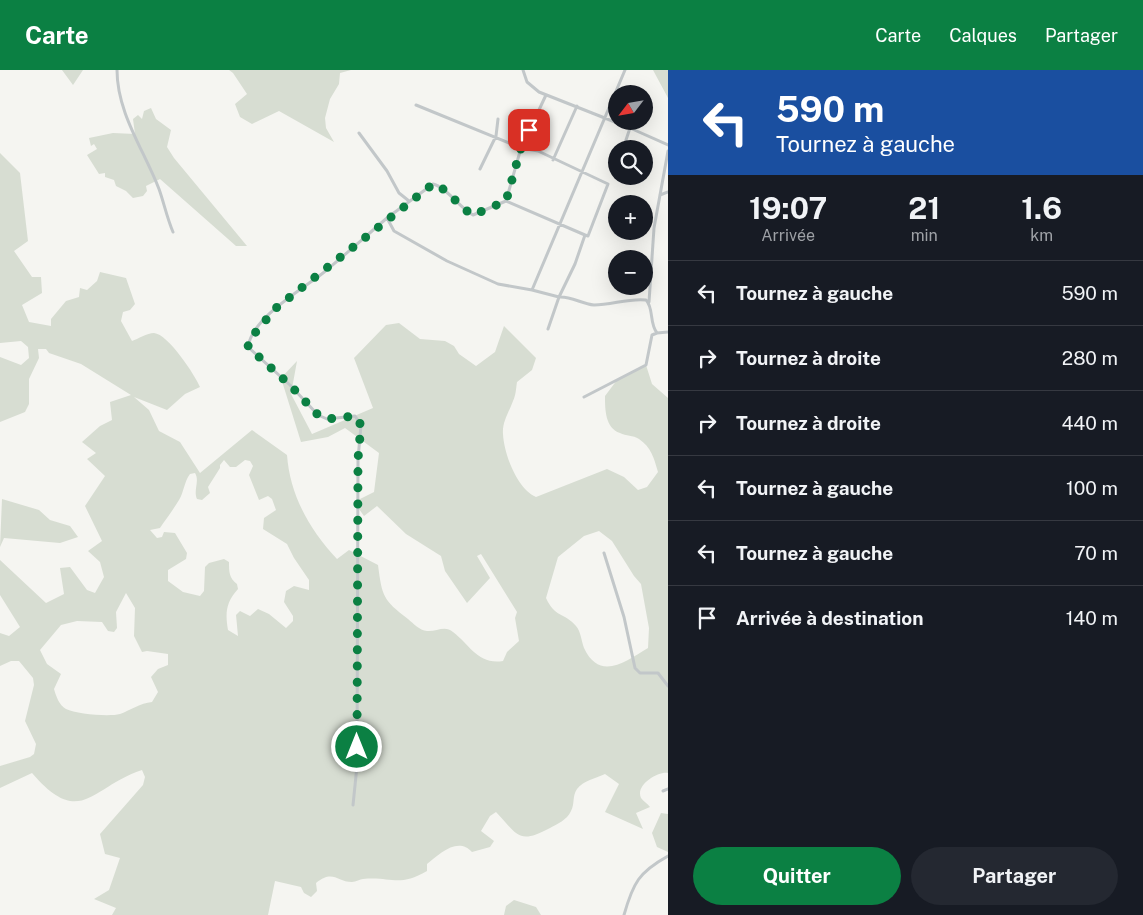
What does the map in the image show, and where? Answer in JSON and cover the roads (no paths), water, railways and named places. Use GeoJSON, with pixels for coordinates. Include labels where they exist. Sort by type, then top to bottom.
{"type":"FeatureCollection","features":[{"type":"Feature","properties":{"kind":"street"},"geometry":{"type":"LineString","coordinates":[[117,70],[117,87],[127,117],[159,189],[164,211],[173,232]]}},
{"type":"Feature","properties":{"kind":"street"},"geometry":{"type":"LineString","coordinates":[[523,70],[527,82],[539,92],[608,119]]}},
{"type":"Feature","properties":{"kind":"street"},"geometry":{"type":"LineString","coordinates":[[532,290],[625,70]]}},
{"type":"Feature","properties":{"kind":"street"},"geometry":{"type":"LineString","coordinates":[[506,201],[521,148],[546,95]]}},
{"type":"Feature","properties":{"kind":"street"},"geometry":{"type":"LineString","coordinates":[[416,105],[496,136],[521,148],[538,152],[608,184],[588,236],[586,235],[559,297],[548,330]]}},
{"type":"Feature","properties":{"kind":"street"},"geometry":{"type":"LineString","coordinates":[[553,160],[577,106]]}},
{"type":"Feature","properties":{"kind":"street"},"geometry":{"type":"LineString","coordinates":[[480,169],[496,136],[498,119]]}},
{"type":"Feature","properties":{"kind":"street"},"geometry":{"type":"LineString","coordinates":[[634,130],[668,145]]}},
{"type":"Feature","properties":{"kind":"street"},"geometry":{"type":"LineString","coordinates":[[359,133],[387,171],[399,193],[409,201]]}},
{"type":"Feature","properties":{"kind":"street"},"geometry":{"type":"LineString","coordinates":[[657,332],[653,327],[649,302],[654,228],[668,151]]}},
{"type":"Feature","properties":{"kind":"street"},"geometry":{"type":"LineString","coordinates":[[353,805],[356,766],[358,459],[361,425],[355,416],[327,419],[318,415],[290,385],[248,347],[249,340],[276,308],[324,272],[387,218],[433,184],[439,185],[454,201],[473,215],[506,201],[586,235]]}},
{"type":"Feature","properties":{"kind":"street"},"geometry":{"type":"LineString","coordinates":[[660,195],[668,192]]}},
{"type":"Feature","properties":{"kind":"street"},"geometry":{"type":"LineString","coordinates":[[387,218],[394,231],[447,261],[498,284],[593,305],[624,299],[649,302]]}},
{"type":"Feature","properties":{"kind":"street"},"geometry":{"type":"LineString","coordinates":[[584,397],[646,365],[652,335],[657,332],[668,332]]}},
{"type":"Feature","properties":{"kind":"street"},"geometry":{"type":"LineString","coordinates":[[604,553],[624,617],[635,668],[640,673],[658,673],[668,686]]}},
{"type":"Feature","properties":{"kind":"street"},"geometry":{"type":"LineString","coordinates":[[663,792],[668,789]]}},
{"type":"Feature","properties":{"kind":"street"},"geometry":{"type":"LineString","coordinates":[[624,915],[630,894],[640,875],[655,862],[668,856]]}}]}
